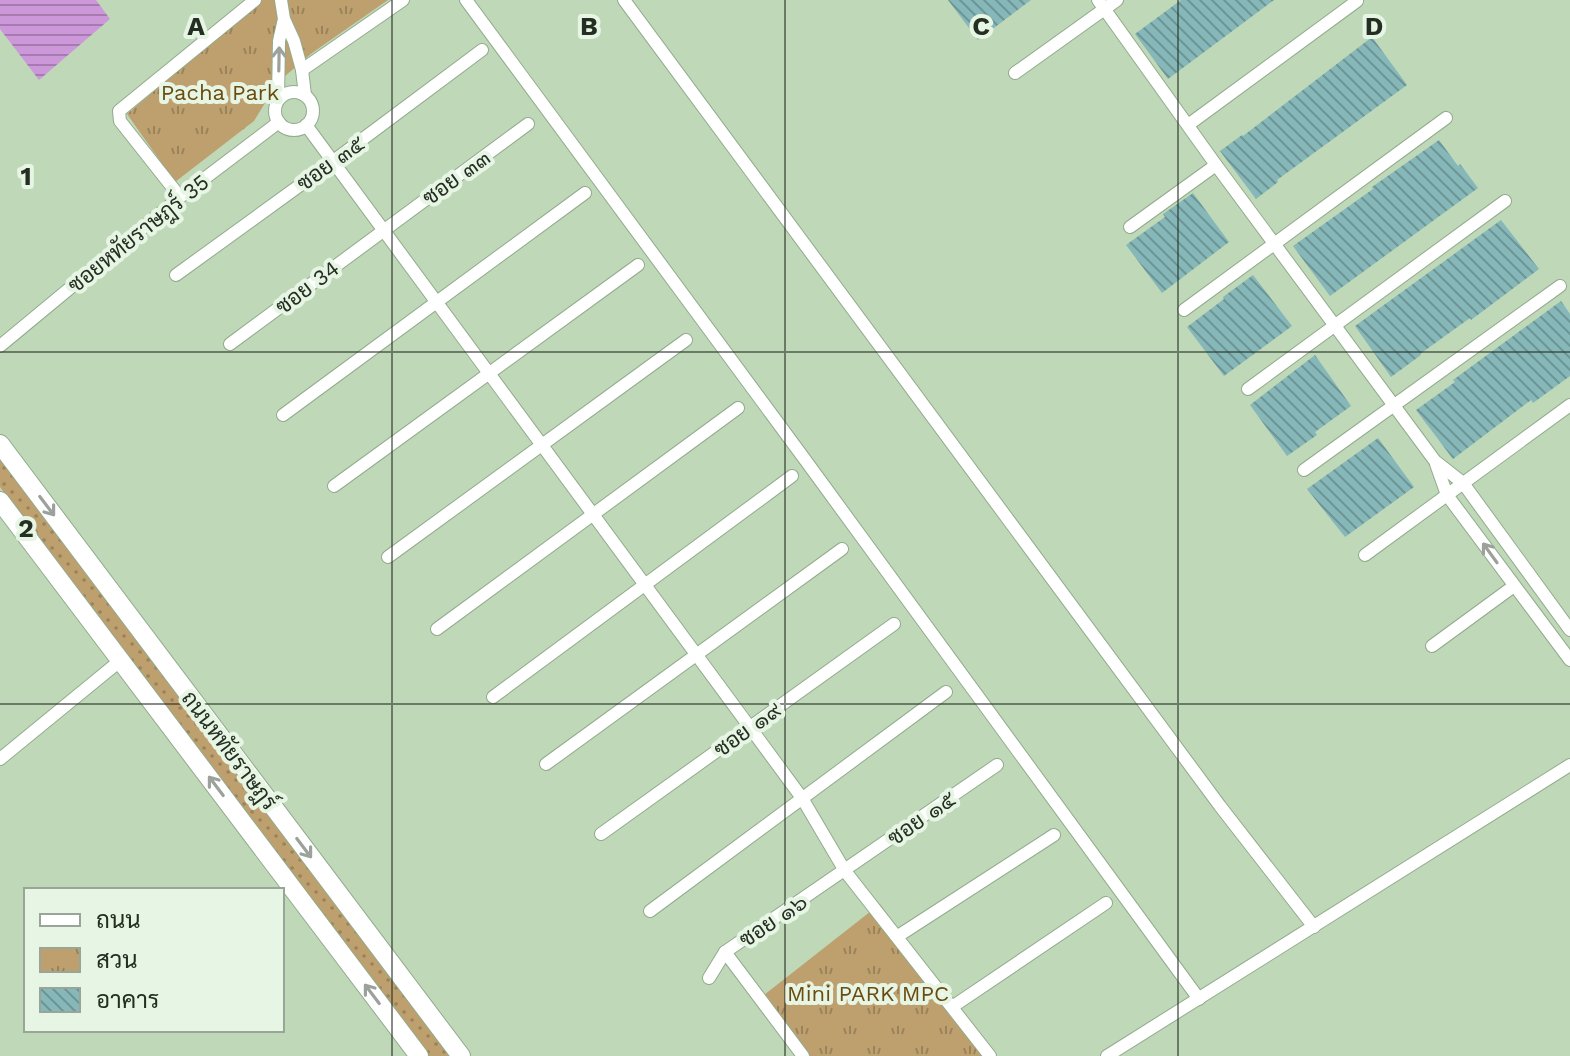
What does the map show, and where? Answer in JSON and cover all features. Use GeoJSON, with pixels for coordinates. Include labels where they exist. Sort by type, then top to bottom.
{"type":"FeatureCollection","features":[{"type":"Feature","properties":{"kind":"main road","name":"ถนนหทัยราษฎร์"},"geometry":{"type":"LineString","coordinates":[[0,444],[461,1056]]}},
{"type":"Feature","properties":{"kind":"main road","name":"ถนนหทัยราษฎร์"},"geometry":{"type":"LineString","coordinates":[[0,501],[419,1056]]}},
{"type":"Feature","properties":{"kind":"street"},"geometry":{"type":"LineString","coordinates":[[180,197],[120,121],[119,111],[255,0]]}},
{"type":"Feature","properties":{"kind":"street"},"geometry":{"type":"LineString","coordinates":[[281,0],[284,19],[302,70],[305,95]]}},
{"type":"Feature","properties":{"kind":"street"},"geometry":{"type":"LineString","coordinates":[[466,0],[1199,999]]}},
{"type":"Feature","properties":{"kind":"street"},"geometry":{"type":"LineString","coordinates":[[624,0],[1211,793],[1314,927]]}},
{"type":"Feature","properties":{"kind":"street"},"geometry":{"type":"LineString","coordinates":[[1015,73],[1101,4],[1117,0]]}},
{"type":"Feature","properties":{"kind":"street"},"geometry":{"type":"LineString","coordinates":[[302,70],[401,1]]}},
{"type":"Feature","properties":{"kind":"street"},"geometry":{"type":"LineString","coordinates":[[1188,125],[1357,1]]}},
{"type":"Feature","properties":{"kind":"street"},"geometry":{"type":"LineString","coordinates":[[1101,4],[1435,461],[1463,483],[1570,630]]}},
{"type":"Feature","properties":{"kind":"street"},"geometry":{"type":"LineString","coordinates":[[278,100],[293,91],[305,95],[313,110],[310,121],[301,128],[289,129],[279,122],[275,112],[279,41],[284,19]]}},
{"type":"Feature","properties":{"kind":"street","name":"ซอย ๓๕"},"geometry":{"type":"LineString","coordinates":[[176,275],[482,50]]}},
{"type":"Feature","properties":{"kind":"street"},"geometry":{"type":"LineString","coordinates":[[1184,310],[1446,118]]}},
{"type":"Feature","properties":{"kind":"street","name":"ซอยหทัยราษฎร์ 35"},"geometry":{"type":"LineString","coordinates":[[0,346],[180,197],[279,122]]}},
{"type":"Feature","properties":{"kind":"street","name":"ซอย ๓๓"},"geometry":{"type":"LineString","coordinates":[[384,229],[528,124]]}},
{"type":"Feature","properties":{"kind":"street"},"geometry":{"type":"LineString","coordinates":[[306,125],[802,798],[845,871],[990,1056]]}},
{"type":"Feature","properties":{"kind":"street"},"geometry":{"type":"LineString","coordinates":[[1130,227],[1216,165]]}},
{"type":"Feature","properties":{"kind":"street"},"geometry":{"type":"LineString","coordinates":[[283,415],[585,193]]}},
{"type":"Feature","properties":{"kind":"street"},"geometry":{"type":"LineString","coordinates":[[1248,389],[1505,201]]}},
{"type":"Feature","properties":{"kind":"street","name":"ซอย 34"},"geometry":{"type":"LineString","coordinates":[[230,344],[384,229]]}},
{"type":"Feature","properties":{"kind":"street"},"geometry":{"type":"LineString","coordinates":[[334,486],[638,265]]}},
{"type":"Feature","properties":{"kind":"street"},"geometry":{"type":"LineString","coordinates":[[1304,470],[1560,286]]}},
{"type":"Feature","properties":{"kind":"street"},"geometry":{"type":"LineString","coordinates":[[388,557],[686,340]]}},
{"type":"Feature","properties":{"kind":"street"},"geometry":{"type":"LineString","coordinates":[[1365,555],[1570,405]]}},
{"type":"Feature","properties":{"kind":"street"},"geometry":{"type":"LineString","coordinates":[[437,629],[738,408]]}},
{"type":"Feature","properties":{"kind":"street"},"geometry":{"type":"LineString","coordinates":[[1435,461],[1447,495],[1570,660]]}},
{"type":"Feature","properties":{"kind":"street"},"geometry":{"type":"LineString","coordinates":[[493,697],[792,476]]}},
{"type":"Feature","properties":{"kind":"street"},"geometry":{"type":"LineString","coordinates":[[546,764],[842,549]]}},
{"type":"Feature","properties":{"kind":"street"},"geometry":{"type":"LineString","coordinates":[[1432,646],[1514,586]]}},
{"type":"Feature","properties":{"kind":"street","name":"ซอย ๑๙"},"geometry":{"type":"LineString","coordinates":[[601,834],[894,624]]}},
{"type":"Feature","properties":{"kind":"street"},"geometry":{"type":"LineString","coordinates":[[0,759],[121,660]]}},
{"type":"Feature","properties":{"kind":"street"},"geometry":{"type":"LineString","coordinates":[[650,911],[946,692]]}},
{"type":"Feature","properties":{"kind":"street","name":"ซอย ๑๕"},"geometry":{"type":"LineString","coordinates":[[845,871],[997,765]]}},
{"type":"Feature","properties":{"kind":"street"},"geometry":{"type":"LineString","coordinates":[[1107,1056],[1570,765]]}},
{"type":"Feature","properties":{"kind":"street"},"geometry":{"type":"LineString","coordinates":[[898,936],[1054,835]]}},
{"type":"Feature","properties":{"kind":"street","name":"ซอย ๑๖"},"geometry":{"type":"LineString","coordinates":[[709,978],[725,952],[845,871]]}},
{"type":"Feature","properties":{"kind":"street"},"geometry":{"type":"LineString","coordinates":[[952,1007],[1106,903]]}},
{"type":"Feature","properties":{"kind":"street"},"geometry":{"type":"LineString","coordinates":[[725,952],[803,1056]]}},
{"type":"Feature","properties":{"kind":"green space","name":"Pacha Park"},"geometry":{"type":"Polygon","coordinates":[[[261,0],[388,0],[312,53],[271,88],[254,121],[175,182],[127,114],[261,0]]]}},
{"type":"Feature","properties":{"kind":"green space"},"geometry":{"type":"Polygon","coordinates":[[[0,457],[452,1056],[428,1056],[0,487],[0,457]]]}},
{"type":"Feature","properties":{"kind":"green space","name":"Mini PARK MPC"},"geometry":{"type":"Polygon","coordinates":[[[880,904],[991,1056],[810,1056],[764,995],[880,904]]]}},
{"type":"Feature","properties":{"kind":"shaded area"},"geometry":{"type":"Polygon","coordinates":[[[0,0],[96,0],[110,19],[39,80],[0,29],[0,0]]]}},
{"type":"Feature","properties":{"kind":"building"},"geometry":{"type":"Polygon","coordinates":[[[948,0],[1031,0],[978,40],[948,0]]]}},
{"type":"Feature","properties":{"kind":"building"},"geometry":{"type":"Polygon","coordinates":[[[1181,0],[1274,0],[1168,79],[1135,34],[1181,0]]]}},
{"type":"Feature","properties":{"kind":"building"},"geometry":{"type":"Polygon","coordinates":[[[1372,37],[1407,85],[1277,180],[1256,199],[1220,151],[1372,37]]]}},
{"type":"Feature","properties":{"kind":"building"},"geometry":{"type":"Polygon","coordinates":[[[1439,140],[1478,188],[1330,296],[1293,246],[1439,140]]]}},
{"type":"Feature","properties":{"kind":"building"},"geometry":{"type":"Polygon","coordinates":[[[1193,193],[1229,242],[1162,293],[1126,245],[1193,193]]]}},
{"type":"Feature","properties":{"kind":"building"},"geometry":{"type":"Polygon","coordinates":[[[1501,220],[1539,269],[1391,377],[1355,326],[1501,220]]]}},
{"type":"Feature","properties":{"kind":"building"},"geometry":{"type":"Polygon","coordinates":[[[1253,275],[1292,326],[1224,376],[1187,327],[1253,275]]]}},
{"type":"Feature","properties":{"kind":"building"},"geometry":{"type":"Polygon","coordinates":[[[1561,301],[1570,314],[1570,376],[1533,403],[1531,400],[1453,459],[1416,410],[1561,301]]]}},
{"type":"Feature","properties":{"kind":"building"},"geometry":{"type":"Polygon","coordinates":[[[1315,355],[1351,406],[1287,456],[1250,405],[1315,355]]]}},
{"type":"Feature","properties":{"kind":"building"},"geometry":{"type":"Polygon","coordinates":[[[1378,438],[1414,487],[1345,537],[1307,489],[1378,438]]]}}]}
